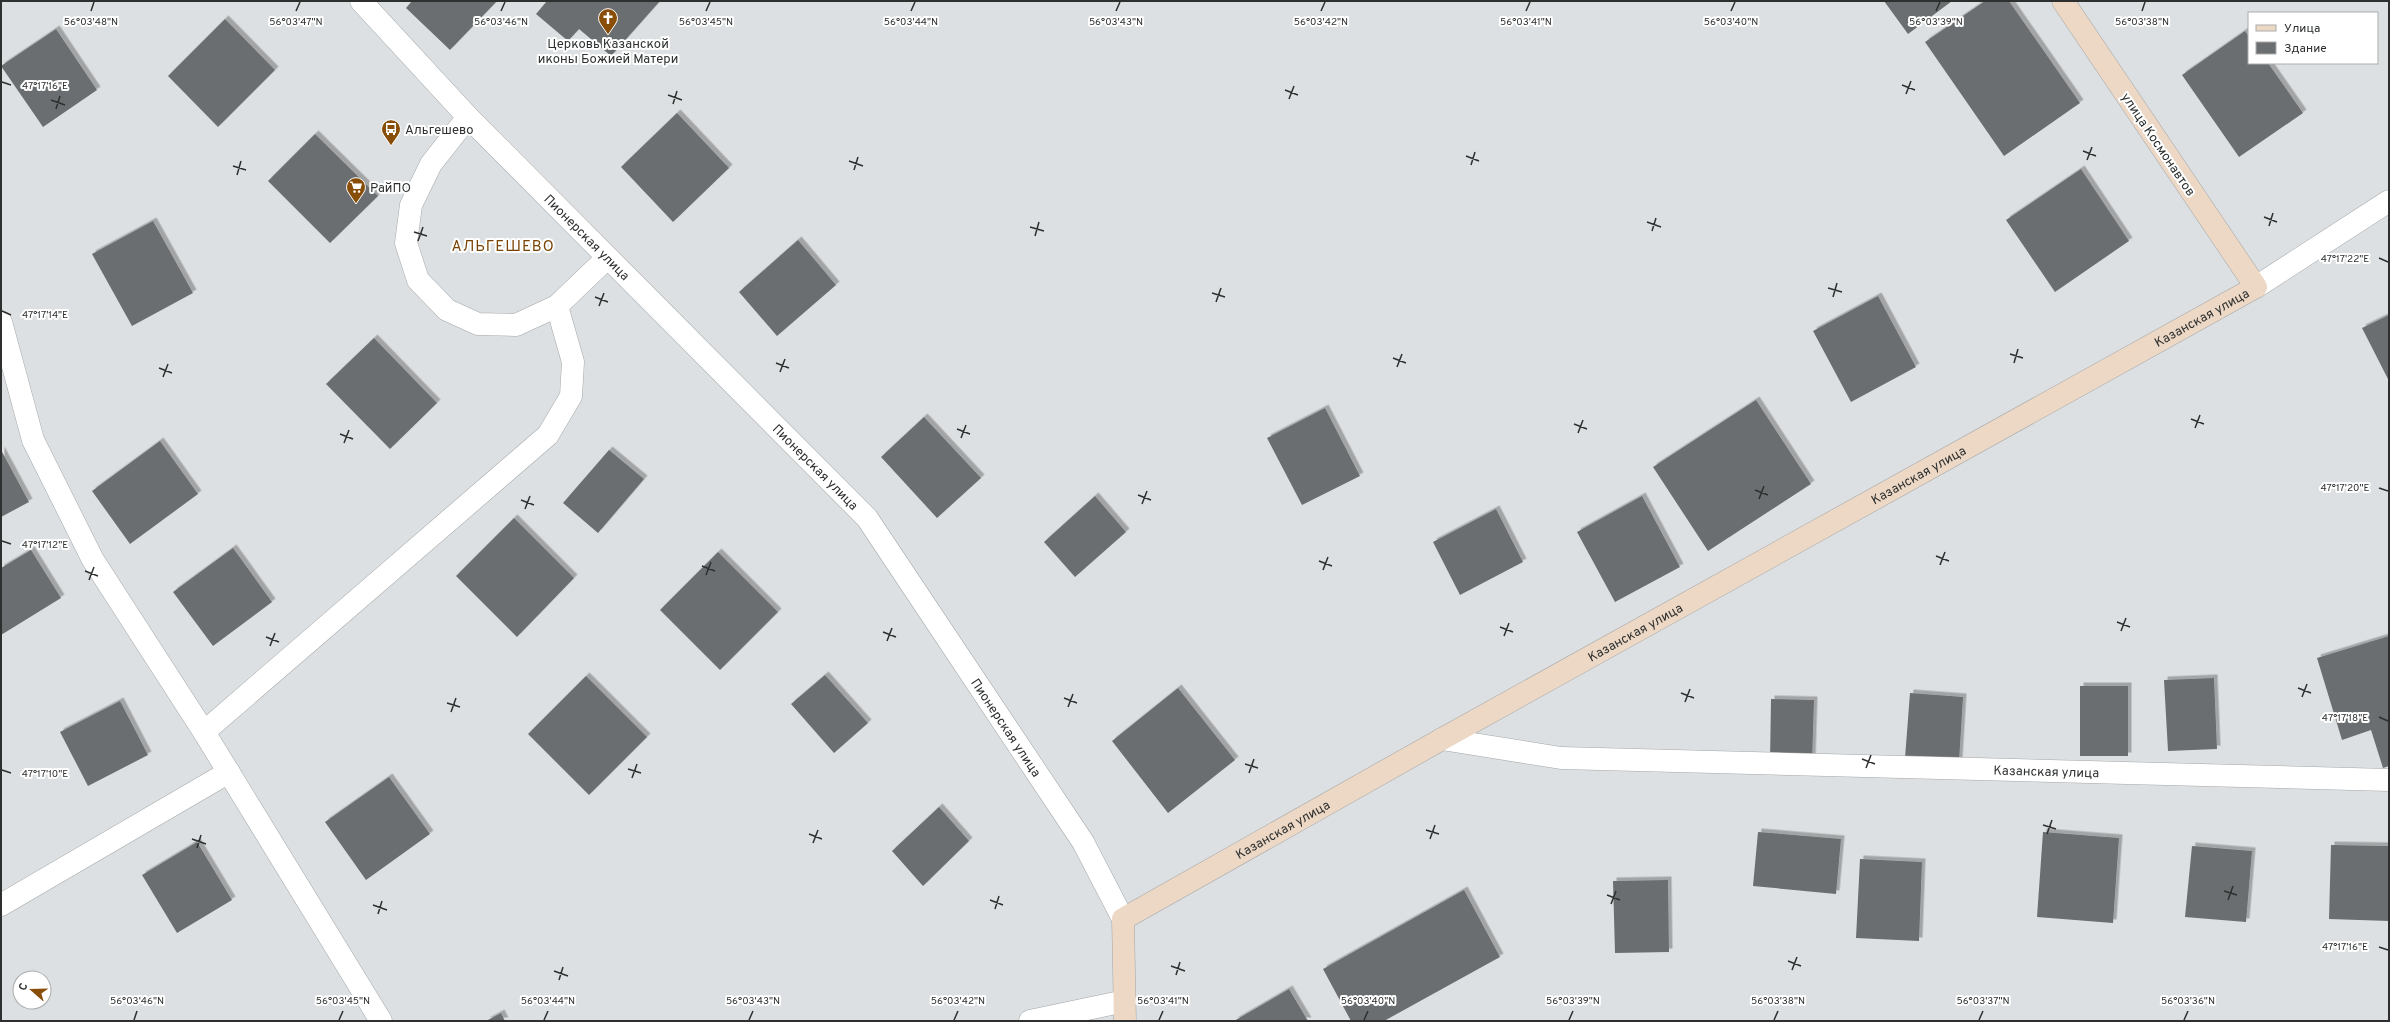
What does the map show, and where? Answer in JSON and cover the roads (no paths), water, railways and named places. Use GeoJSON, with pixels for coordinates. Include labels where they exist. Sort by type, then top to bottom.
{"type":"FeatureCollection","features":[{"type":"Feature","properties":{"kind":"street","name":"улица Космонавтов"},"geometry":{"type":"LineString","coordinates":[[2063,1],[2256,287]]}},
{"type":"Feature","properties":{"kind":"street","name":"Пионерская улица"},"geometry":{"type":"LineString","coordinates":[[368,3],[468,117],[867,518],[1083,842],[1123,919],[1125,1011]]}},
{"type":"Feature","properties":{"kind":"street"},"geometry":{"type":"LineString","coordinates":[[468,117],[431,164],[411,205],[406,243],[418,280],[447,310],[478,324],[516,325],[557,306],[608,258]]}},
{"type":"Feature","properties":{"kind":"street","name":"Казанская улица"},"geometry":{"type":"LineString","coordinates":[[1123,919],[1442,739],[2256,287],[2389,201]]}},
{"type":"Feature","properties":{"kind":"street"},"geometry":{"type":"LineString","coordinates":[[204,732],[548,435],[571,396],[574,362],[557,306]]}},
{"type":"Feature","properties":{"kind":"street"},"geometry":{"type":"LineString","coordinates":[[1,322],[37,447],[93,560],[229,772],[381,1021]]}},
{"type":"Feature","properties":{"kind":"street","name":"Казанская улица"},"geometry":{"type":"LineString","coordinates":[[1442,739],[1561,758],[2389,780]]}},
{"type":"Feature","properties":{"kind":"street"},"geometry":{"type":"LineString","coordinates":[[1,904],[229,772]]}},
{"type":"Feature","properties":{"kind":"street"},"geometry":{"type":"LineString","coordinates":[[1030,1021],[1125,1011]]}},
{"type":"Feature","properties":{"kind":"place","name":"Церковь Казанской иконы Божией Матери"},"geometry":{"type":"Point","coordinates":[608,35]}},
{"type":"Feature","properties":{"kind":"place","name":"Альгешево"},"geometry":{"type":"Point","coordinates":[391,146]}},
{"type":"Feature","properties":{"kind":"place","name":"РайПО"},"geometry":{"type":"Point","coordinates":[356,204]}},
{"type":"Feature","properties":{"kind":"district","name":"АЛЬГЕШЕВО"},"geometry":{"type":"Point","coordinates":[503,246]}}]}
